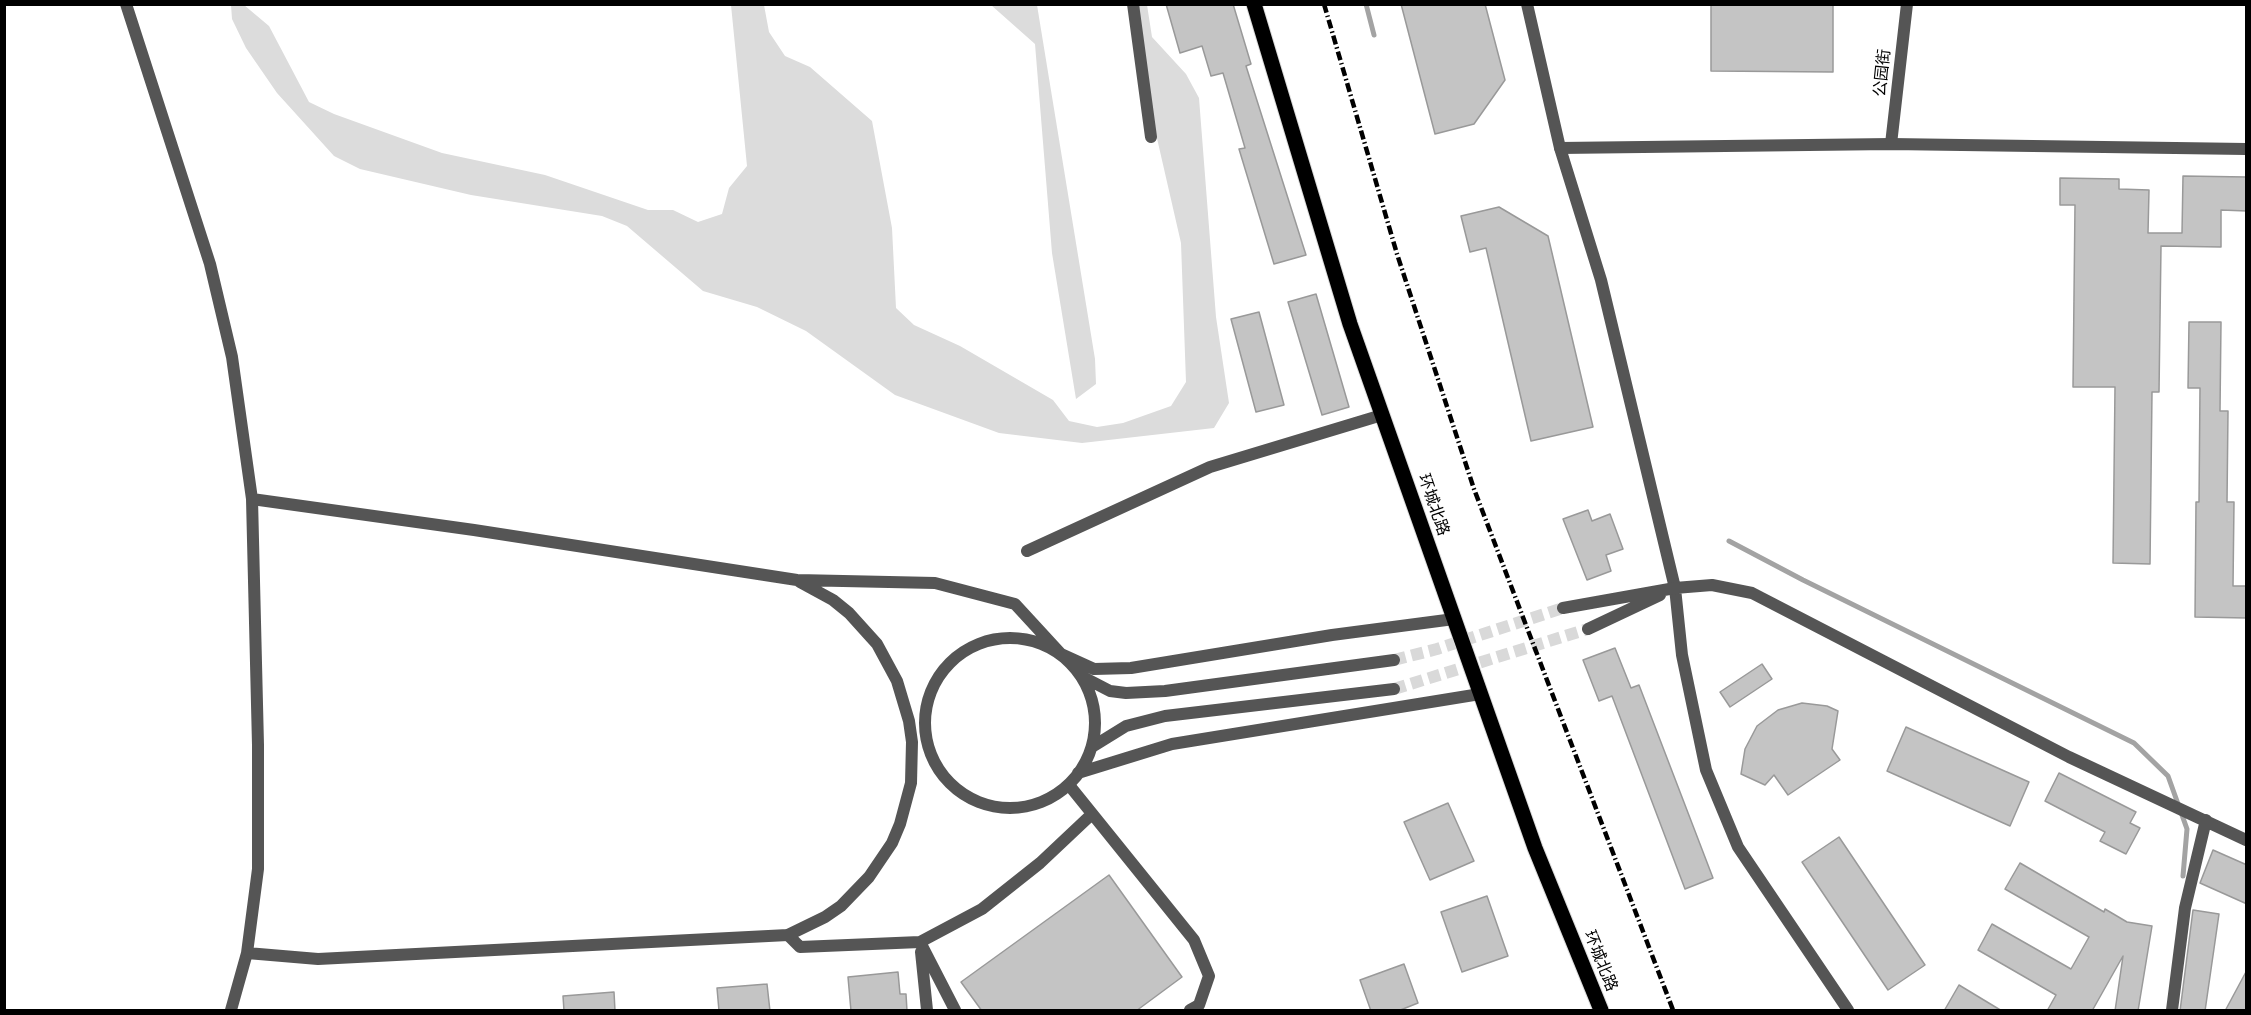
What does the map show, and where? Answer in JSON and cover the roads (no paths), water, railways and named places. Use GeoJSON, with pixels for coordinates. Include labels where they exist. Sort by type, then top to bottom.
{"type":"FeatureCollection","features":[{"type":"Feature","properties":{"kind":"main road","name":"环城北路"},"geometry":{"type":"LineString","coordinates":[[1254,4],[1350,324],[1535,848],[1601,1011]]}},
{"type":"Feature","properties":{"kind":"street"},"geometry":{"type":"LineString","coordinates":[[126,4],[210,264],[232,357],[252,498],[258,745],[258,869],[247,953],[231,1011]]}},
{"type":"Feature","properties":{"kind":"street"},"geometry":{"type":"LineString","coordinates":[[1133,4],[1151,137]]}},
{"type":"Feature","properties":{"kind":"street"},"geometry":{"type":"LineString","coordinates":[[1527,4],[1560,148],[1601,280],[1675,588],[1682,655],[1706,770],[1738,847],[1848,1011]]}},
{"type":"Feature","properties":{"kind":"street","name":"公园街"},"geometry":{"type":"LineString","coordinates":[[1892,144],[1907,4]]}},
{"type":"Feature","properties":{"kind":"street"},"geometry":{"type":"LineString","coordinates":[[1560,148],[1892,144],[2247,149]]}},
{"type":"Feature","properties":{"kind":"street"},"geometry":{"type":"LineString","coordinates":[[1027,550],[1210,467],[1382,415]]}},
{"type":"Feature","properties":{"kind":"street"},"geometry":{"type":"LineString","coordinates":[[252,498],[796,580],[935,583],[1015,604],[1081,676],[1088,689],[1095,718],[1092,747],[1078,773],[1069,784],[1057,794],[1037,803],[1015,808],[986,804],[966,795],[949,781],[912,742]]}},
{"type":"Feature","properties":{"kind":"street"},"geometry":{"type":"LineString","coordinates":[[247,953],[318,959],[789,935],[825,917],[856,892],[881,861],[896,833],[906,804],[912,773],[912,742],[909,721],[897,681],[888,662],[870,636],[849,613],[833,600],[796,580]]}},
{"type":"Feature","properties":{"kind":"street"},"geometry":{"type":"LineString","coordinates":[[1563,608],[1675,588],[1712,585],[1752,593],[2069,757],[2247,840]]}},
{"type":"Feature","properties":{"kind":"street"},"geometry":{"type":"LineString","coordinates":[[1588,629],[1675,588]]}},
{"type":"Feature","properties":{"kind":"street"},"geometry":{"type":"LineString","coordinates":[[909,721],[942,672],[963,651],[990,640],[1020,638],[1048,646],[1094,669],[1131,668],[1332,635],[1454,619]]}},
{"type":"Feature","properties":{"kind":"street"},"geometry":{"type":"LineString","coordinates":[[1081,676],[1110,691],[1136,693],[1394,660]]}},
{"type":"Feature","properties":{"kind":"street"},"geometry":{"type":"LineString","coordinates":[[934,685],[927,706],[926,728],[928,742],[940,770]]}},
{"type":"Feature","properties":{"kind":"street"},"geometry":{"type":"LineString","coordinates":[[1092,747],[1125,726],[1165,716],[1394,689]]}},
{"type":"Feature","properties":{"kind":"street"},"geometry":{"type":"LineString","coordinates":[[1078,773],[1172,744],[1480,694]]}},
{"type":"Feature","properties":{"kind":"street"},"geometry":{"type":"LineString","coordinates":[[1069,784],[1194,940],[1209,976],[1199,1005],[1190,1011]]}},
{"type":"Feature","properties":{"kind":"street"},"geometry":{"type":"LineString","coordinates":[[789,935],[800,947],[921,942],[982,909],[1040,863],[1092,814]]}},
{"type":"Feature","properties":{"kind":"street"},"geometry":{"type":"LineString","coordinates":[[2172,1011],[2185,908],[2206,820]]}},
{"type":"Feature","properties":{"kind":"street"},"geometry":{"type":"LineString","coordinates":[[921,942],[927,1011]]}},
{"type":"Feature","properties":{"kind":"street"},"geometry":{"type":"LineString","coordinates":[[921,942],[955,1011]]}},
{"type":"Feature","properties":{"kind":"waterway"},"geometry":{"type":"LineString","coordinates":[[1366,4],[1374,35]]}},
{"type":"Feature","properties":{"kind":"waterway"},"geometry":{"type":"LineString","coordinates":[[1729,541],[1803,580],[2134,743],[2168,776],[2187,829],[2183,876]]}},
{"type":"Feature","properties":{"kind":"tunnel"},"geometry":{"type":"LineString","coordinates":[[1394,660],[1437,649],[1563,608]]}},
{"type":"Feature","properties":{"kind":"tunnel"},"geometry":{"type":"LineString","coordinates":[[1394,689],[1588,629]]}},
{"type":"Feature","properties":{"kind":"railway"},"geometry":{"type":"LineString","coordinates":[[1324,4],[1397,254],[1474,489],[1673,1010]]}}]}
